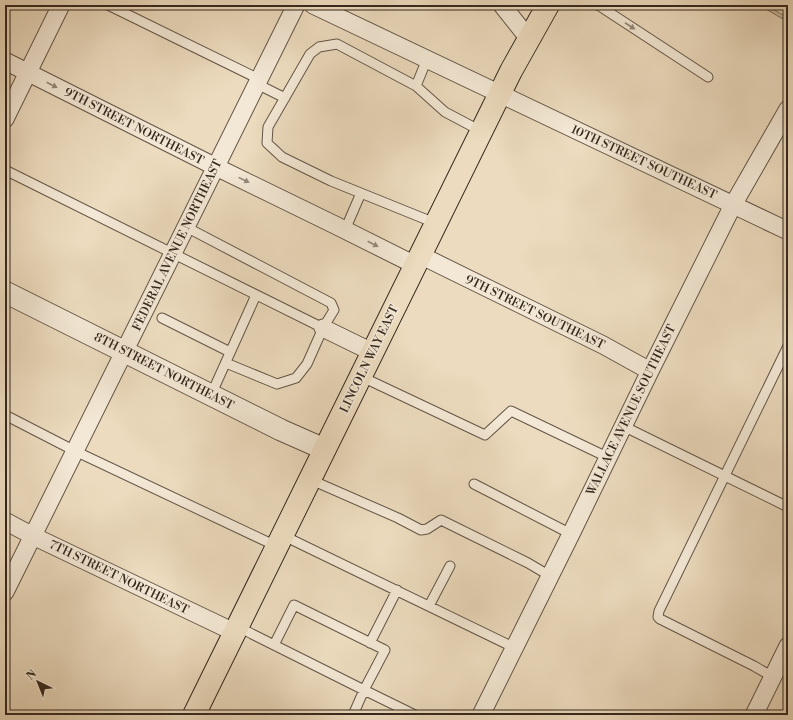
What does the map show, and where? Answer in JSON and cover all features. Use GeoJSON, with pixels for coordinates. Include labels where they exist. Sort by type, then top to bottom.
{"type":"FeatureCollection","features":[{"type":"Feature","properties":{"kind":"main road","name":"LINCOLN WAY EAST"},"geometry":{"type":"LineString","coordinates":[[194,715],[435,223],[511,71],[548,5]]}},
{"type":"Feature","properties":{"kind":"street"},"geometry":{"type":"LineString","coordinates":[[5,120],[61,5]]}},
{"type":"Feature","properties":{"kind":"street","name":"FEDERAL AVENUE NORTHEAST"},"geometry":{"type":"LineString","coordinates":[[5,592],[296,5]]}},
{"type":"Feature","properties":{"kind":"street","name":"10TH STREET SOUTHEAST"},"geometry":{"type":"LineString","coordinates":[[313,5],[788,231]]}},
{"type":"Feature","properties":{"kind":"street"},"geometry":{"type":"LineString","coordinates":[[502,5],[529,39]]}},
{"type":"Feature","properties":{"kind":"street","name":"9TH STREET NORTHEAST"},"geometry":{"type":"LineString","coordinates":[[5,61],[345,230],[417,260]]}},
{"type":"Feature","properties":{"kind":"street","name":"WALLACE AVENUE SOUTHEAST"},"geometry":{"type":"LineString","coordinates":[[487,713],[515,648],[607,457],[733,205],[788,108]]}},
{"type":"Feature","properties":{"kind":"street","name":"9TH STREET SOUTHEAST"},"geometry":{"type":"LineString","coordinates":[[417,260],[603,345],[650,371]]}},
{"type":"Feature","properties":{"kind":"street","name":"8TH STREET NORTHEAST"},"geometry":{"type":"LineString","coordinates":[[5,292],[281,430],[324,449]]}},
{"type":"Feature","properties":{"kind":"street"},"geometry":{"type":"LineString","coordinates":[[323,328],[372,352]]}},
{"type":"Feature","properties":{"kind":"street","name":"7TH STREET NORTHEAST"},"geometry":{"type":"LineString","coordinates":[[5,522],[235,629]]}},
{"type":"Feature","properties":{"kind":"street"},"geometry":{"type":"LineString","coordinates":[[754,715],[788,646]]}},
{"type":"Feature","properties":{"kind":"lane"},"geometry":{"type":"LineString","coordinates":[[108,5],[258,81],[284,98]]}},
{"type":"Feature","properties":{"kind":"lane"},"geometry":{"type":"LineString","coordinates":[[598,5],[708,77]]}},
{"type":"Feature","properties":{"kind":"lane"},"geometry":{"type":"LineString","coordinates":[[435,223],[331,181],[282,157],[267,143],[268,127],[310,54],[319,47],[337,44],[416,86],[445,112],[481,131]]}},
{"type":"Feature","properties":{"kind":"lane"},"geometry":{"type":"LineString","coordinates":[[416,86],[426,59]]}},
{"type":"Feature","properties":{"kind":"lane"},"geometry":{"type":"LineString","coordinates":[[5,170],[323,328]]}},
{"type":"Feature","properties":{"kind":"lane"},"geometry":{"type":"LineString","coordinates":[[345,230],[361,193]]}},
{"type":"Feature","properties":{"kind":"lane"},"geometry":{"type":"LineString","coordinates":[[186,227],[331,303],[334,310],[323,328],[307,364],[296,378],[277,384],[226,363]]}},
{"type":"Feature","properties":{"kind":"lane"},"geometry":{"type":"LineString","coordinates":[[211,395],[256,295]]}},
{"type":"Feature","properties":{"kind":"lane"},"geometry":{"type":"LineString","coordinates":[[162,318],[230,352]]}},
{"type":"Feature","properties":{"kind":"lane"},"geometry":{"type":"LineString","coordinates":[[773,677],[747,662],[658,617],[659,611],[788,346]]}},
{"type":"Feature","properties":{"kind":"lane"},"geometry":{"type":"LineString","coordinates":[[360,376],[485,435],[511,410],[607,457]]}},
{"type":"Feature","properties":{"kind":"lane"},"geometry":{"type":"LineString","coordinates":[[5,415],[75,451],[279,541],[396,590],[515,648]]}},
{"type":"Feature","properties":{"kind":"lane"},"geometry":{"type":"LineString","coordinates":[[623,426],[788,507]]}},
{"type":"Feature","properties":{"kind":"lane"},"geometry":{"type":"LineString","coordinates":[[309,479],[398,518],[421,530],[427,529],[441,520],[528,563],[550,576]]}},
{"type":"Feature","properties":{"kind":"lane"},"geometry":{"type":"LineString","coordinates":[[474,484],[571,534]]}},
{"type":"Feature","properties":{"kind":"lane"},"geometry":{"type":"LineString","coordinates":[[429,606],[450,566]]}},
{"type":"Feature","properties":{"kind":"lane"},"geometry":{"type":"LineString","coordinates":[[370,643],[396,590]]}},
{"type":"Feature","properties":{"kind":"lane"},"geometry":{"type":"LineString","coordinates":[[274,645],[294,605],[385,650],[353,715]]}},
{"type":"Feature","properties":{"kind":"lane"},"geometry":{"type":"LineString","coordinates":[[235,629],[274,645],[364,690],[400,712],[416,715]]}},
{"type":"Feature","properties":{"kind":"shaded area"},"geometry":{"type":"Polygon","coordinates":[[[759,5],[766,5],[788,18],[788,22],[759,5]]]}}]}
